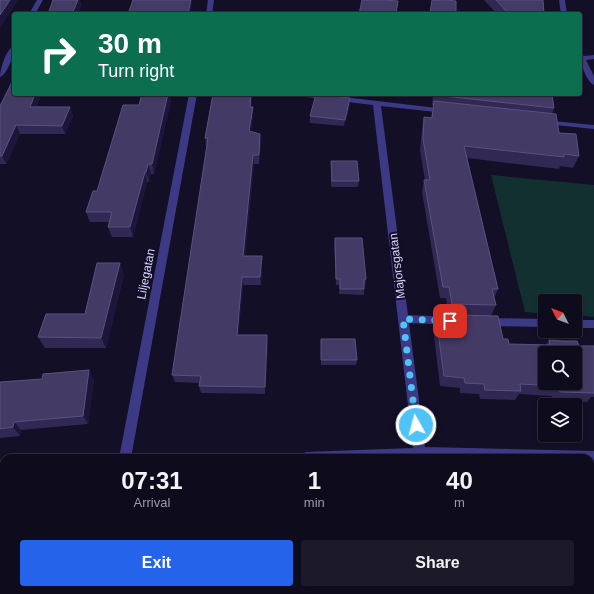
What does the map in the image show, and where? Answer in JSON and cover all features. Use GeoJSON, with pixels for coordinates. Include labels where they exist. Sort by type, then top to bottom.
{"type":"FeatureCollection","features":[{"type":"Feature","properties":{"kind":"street"},"geometry":{"type":"LineString","coordinates":[[33,12],[40,0]]}},
{"type":"Feature","properties":{"kind":"street"},"geometry":{"type":"LineString","coordinates":[[208,12],[211,0]]}},
{"type":"Feature","properties":{"kind":"street"},"geometry":{"type":"LineString","coordinates":[[562,0],[564,12]]}},
{"type":"Feature","properties":{"kind":"street"},"geometry":{"type":"LineString","coordinates":[[0,75],[12,52]]}},
{"type":"Feature","properties":{"kind":"street"},"geometry":{"type":"LineString","coordinates":[[582,57],[594,57]]}},
{"type":"Feature","properties":{"kind":"street"},"geometry":{"type":"LineString","coordinates":[[582,59],[594,83]]}},
{"type":"Feature","properties":{"kind":"street","name":"Liljegatan"},"geometry":{"type":"LineString","coordinates":[[126,454],[193,96]]}},
{"type":"Feature","properties":{"kind":"street"},"geometry":{"type":"LineString","coordinates":[[316,96],[452,111]]}},
{"type":"Feature","properties":{"kind":"street","name":"Majorsgatan"},"geometry":{"type":"LineString","coordinates":[[377,103],[420,453]]}},
{"type":"Feature","properties":{"kind":"street"},"geometry":{"type":"LineString","coordinates":[[534,120],[594,127]]}},
{"type":"Feature","properties":{"kind":"street"},"geometry":{"type":"LineString","coordinates":[[403,319],[538,323]]}},
{"type":"Feature","properties":{"kind":"street"},"geometry":{"type":"LineString","coordinates":[[582,324],[594,324]]}},
{"type":"Feature","properties":{"kind":"street"},"geometry":{"type":"LineString","coordinates":[[397,454],[512,454]]}},
{"type":"Feature","properties":{"kind":"green space"},"geometry":{"type":"Polygon","coordinates":[[[491,175],[594,185],[594,317],[582,316],[582,294],[538,294],[538,313],[525,312],[491,175]]]}},
{"type":"Feature","properties":{"kind":"building"},"geometry":{"type":"Polygon","coordinates":[[[0,0],[10,0],[0,15],[0,0]]]}},
{"type":"Feature","properties":{"kind":"building"},"geometry":{"type":"Polygon","coordinates":[[[53,0],[78,0],[73,12],[49,12],[53,0]]]}},
{"type":"Feature","properties":{"kind":"building"},"geometry":{"type":"Polygon","coordinates":[[[133,0],[191,0],[188,12],[129,12],[133,0]]]}},
{"type":"Feature","properties":{"kind":"building"},"geometry":{"type":"Polygon","coordinates":[[[362,0],[398,1],[396,12],[359,12],[362,0]]]}},
{"type":"Feature","properties":{"kind":"building"},"geometry":{"type":"Polygon","coordinates":[[[432,0],[456,1],[456,12],[430,12],[432,0]]]}},
{"type":"Feature","properties":{"kind":"building"},"geometry":{"type":"Polygon","coordinates":[[[496,0],[543,0],[544,12],[507,12],[496,0]]]}},
{"type":"Feature","properties":{"kind":"building"},"geometry":{"type":"Polygon","coordinates":[[[12,82],[12,96],[34,96],[30,107],[70,107],[62,126],[16,125],[2,156],[0,156],[0,106],[12,82]]]}},
{"type":"Feature","properties":{"kind":"building"},"geometry":{"type":"Polygon","coordinates":[[[141,96],[168,96],[152,164],[148,164],[145,172],[130,227],[108,227],[112,212],[86,212],[93,191],[97,191],[123,105],[139,105],[141,96]]]}},
{"type":"Feature","properties":{"kind":"building"},"geometry":{"type":"Polygon","coordinates":[[[213,96],[251,96],[250,107],[253,107],[249,131],[260,134],[259,155],[253,155],[243,256],[262,256],[260,277],[242,277],[237,335],[267,335],[265,387],[199,386],[201,376],[172,375],[208,138],[205,138],[213,96]]]}},
{"type":"Feature","properties":{"kind":"building"},"geometry":{"type":"Polygon","coordinates":[[[315,96],[350,98],[345,120],[310,116],[315,96]]]}},
{"type":"Feature","properties":{"kind":"building"},"geometry":{"type":"Polygon","coordinates":[[[443,96],[552,96],[554,108],[443,96]]]}},
{"type":"Feature","properties":{"kind":"building"},"geometry":{"type":"Polygon","coordinates":[[[434,101],[556,114],[559,133],[576,134],[579,156],[564,154],[564,157],[464,146],[498,289],[492,289],[496,305],[452,304],[449,287],[443,287],[424,180],[430,180],[423,139],[424,117],[432,118],[434,101]]]}},
{"type":"Feature","properties":{"kind":"building"},"geometry":{"type":"Polygon","coordinates":[[[331,161],[357,161],[359,181],[332,181],[331,161]]]}},
{"type":"Feature","properties":{"kind":"building"},"geometry":{"type":"Polygon","coordinates":[[[335,238],[362,238],[366,279],[364,280],[364,289],[340,289],[340,279],[336,279],[335,238]]]}},
{"type":"Feature","properties":{"kind":"building"},"geometry":{"type":"Polygon","coordinates":[[[97,263],[120,263],[101,338],[38,337],[46,314],[85,314],[97,263]]]}},
{"type":"Feature","properties":{"kind":"building"},"geometry":{"type":"Polygon","coordinates":[[[454,315],[498,316],[503,339],[508,339],[509,344],[550,345],[549,340],[577,341],[579,346],[538,346],[538,385],[520,384],[521,391],[485,390],[484,384],[465,383],[464,378],[444,376],[437,325],[456,325],[454,315]]]}},
{"type":"Feature","properties":{"kind":"building"},"geometry":{"type":"Polygon","coordinates":[[[321,339],[355,339],[357,360],[321,360],[321,339]]]}},
{"type":"Feature","properties":{"kind":"building"},"geometry":{"type":"Polygon","coordinates":[[[582,346],[594,346],[594,393],[560,392],[559,390],[582,390],[582,346]]]}},
{"type":"Feature","properties":{"kind":"building"},"geometry":{"type":"Polygon","coordinates":[[[89,370],[83,416],[14,422],[13,427],[0,429],[0,382],[42,379],[43,374],[89,370]]]}},
{"type":"Feature","properties":{"kind":"route"},"geometry":{"type":"LineString","coordinates":[[416,425],[403,319],[450,321]]}}]}
